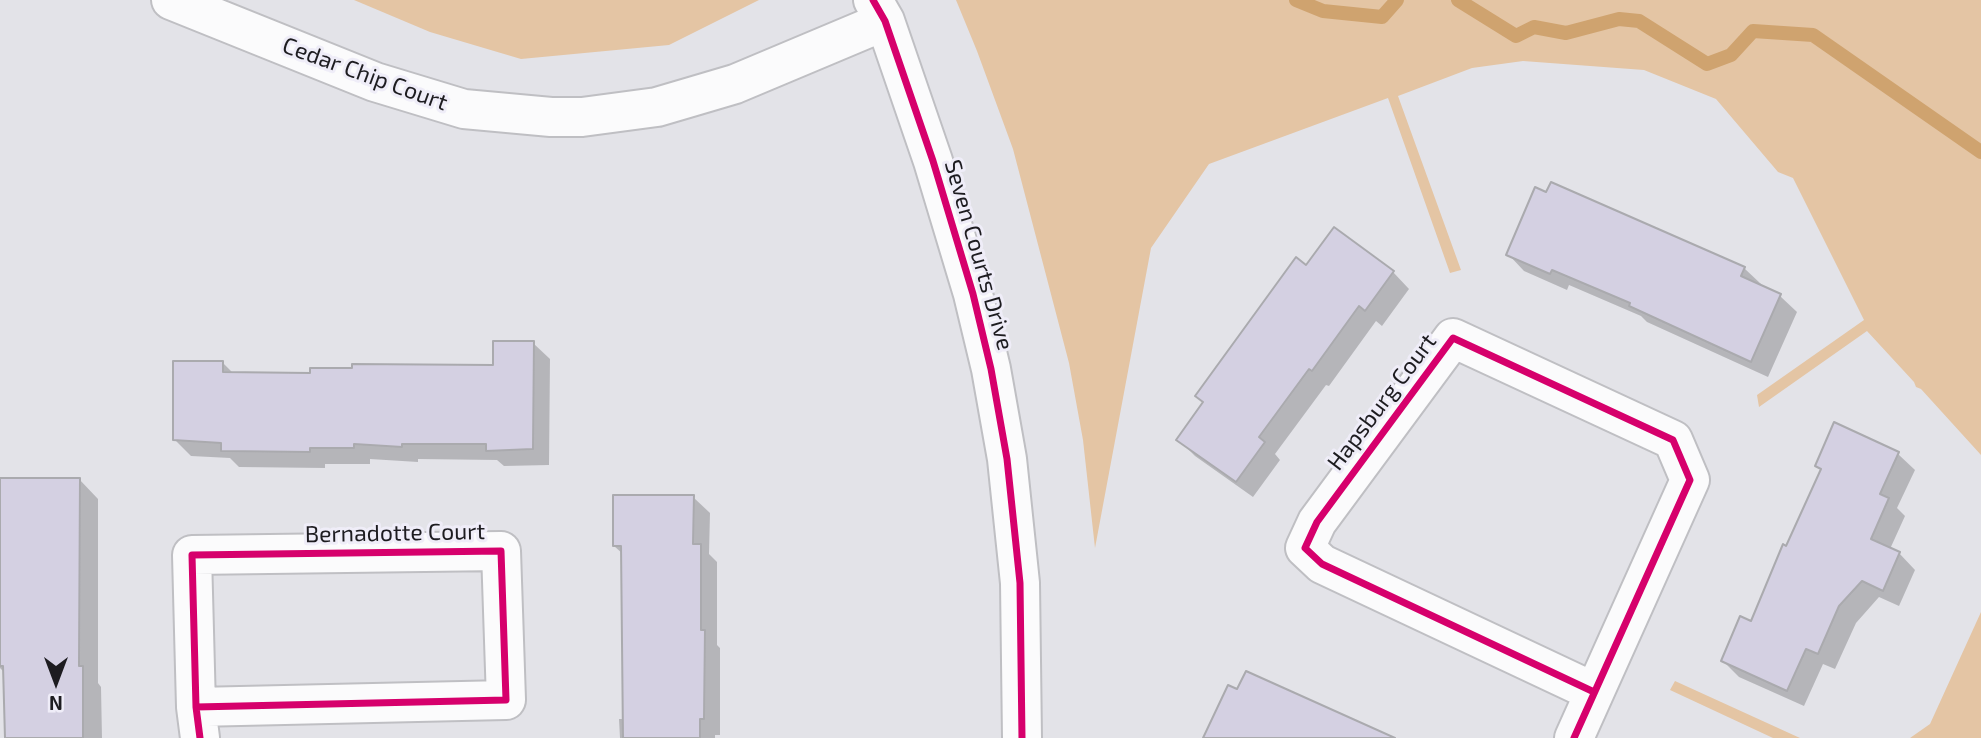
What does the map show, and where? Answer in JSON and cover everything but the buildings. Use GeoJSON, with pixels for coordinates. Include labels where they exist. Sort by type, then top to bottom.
{"type":"FeatureCollection","features":[{"type":"Feature","properties":{"kind":"street","name":"Cedar Chip Court"},"geometry":{"type":"LineString","coordinates":[[171,0],[375,82],[464,109],[551,117],[582,117],[657,107],[734,84],[879,10]]}},
{"type":"Feature","properties":{"kind":"street","name":"Seven Courts Drive"},"geometry":{"type":"LineString","coordinates":[[879,10],[933,161],[973,294],[991,369],[1007,459],[1020,583],[1022,738]]}},
{"type":"Feature","properties":{"kind":"street","name":"Hapsburg Court"},"geometry":{"type":"LineString","coordinates":[[1574,738],[1690,480],[1673,440],[1453,338],[1317,522],[1306,548],[1322,564],[1594,692]]}},
{"type":"Feature","properties":{"kind":"street","name":"Bernadotte Court"},"geometry":{"type":"LineString","coordinates":[[501,551],[506,700],[198,722],[192,555],[501,551]]}},
{"type":"Feature","properties":{"kind":"shaded area"},"geometry":{"type":"Polygon","coordinates":[[[354,0],[759,0],[669,45],[521,59],[430,32],[354,0]]]}},
{"type":"Feature","properties":{"kind":"shaded area"},"geometry":{"type":"Polygon","coordinates":[[[956,0],[1981,0],[1981,455],[1867,331],[1759,407],[1757,395],[1864,320],[1793,178],[1778,172],[1716,99],[1644,70],[1523,61],[1472,68],[1398,96],[1461,270],[1450,273],[1388,98],[1209,164],[1151,248],[1095,548],[1083,440],[1069,363],[1013,149],[956,0]]]}},
{"type":"Feature","properties":{"kind":"shaded area"},"geometry":{"type":"Polygon","coordinates":[[[1981,612],[1981,738],[1910,738],[1930,724],[1981,612]]]}},
{"type":"Feature","properties":{"kind":"shaded area"},"geometry":{"type":"Polygon","coordinates":[[[1675,681],[1800,738],[1773,738],[1670,690],[1675,681]]]}},
{"type":"Feature","properties":{"kind":"waterway"},"geometry":{"type":"LineString","coordinates":[[1296,0],[1323,11],[1382,17],[1397,0]]}},
{"type":"Feature","properties":{"kind":"waterway"},"geometry":{"type":"LineString","coordinates":[[1458,0],[1516,36],[1534,27],[1566,33],[1619,19],[1639,21],[1707,64],[1731,55],[1753,31],[1813,35],[1981,152]]}},
{"type":"Feature","properties":{"kind":"cycle path"},"geometry":{"type":"LineString","coordinates":[[873,0],[885,21],[933,161],[973,294],[991,369],[1007,459],[1020,583],[1022,738]]}},
{"type":"Feature","properties":{"kind":"cycle path"},"geometry":{"type":"LineString","coordinates":[[1574,738],[1690,480],[1673,440],[1453,338],[1317,522],[1305,548],[1322,564],[1594,692]]}},
{"type":"Feature","properties":{"kind":"cycle path"},"geometry":{"type":"LineString","coordinates":[[196,707],[506,700],[501,551],[192,555],[196,707],[200,738]]}}]}
